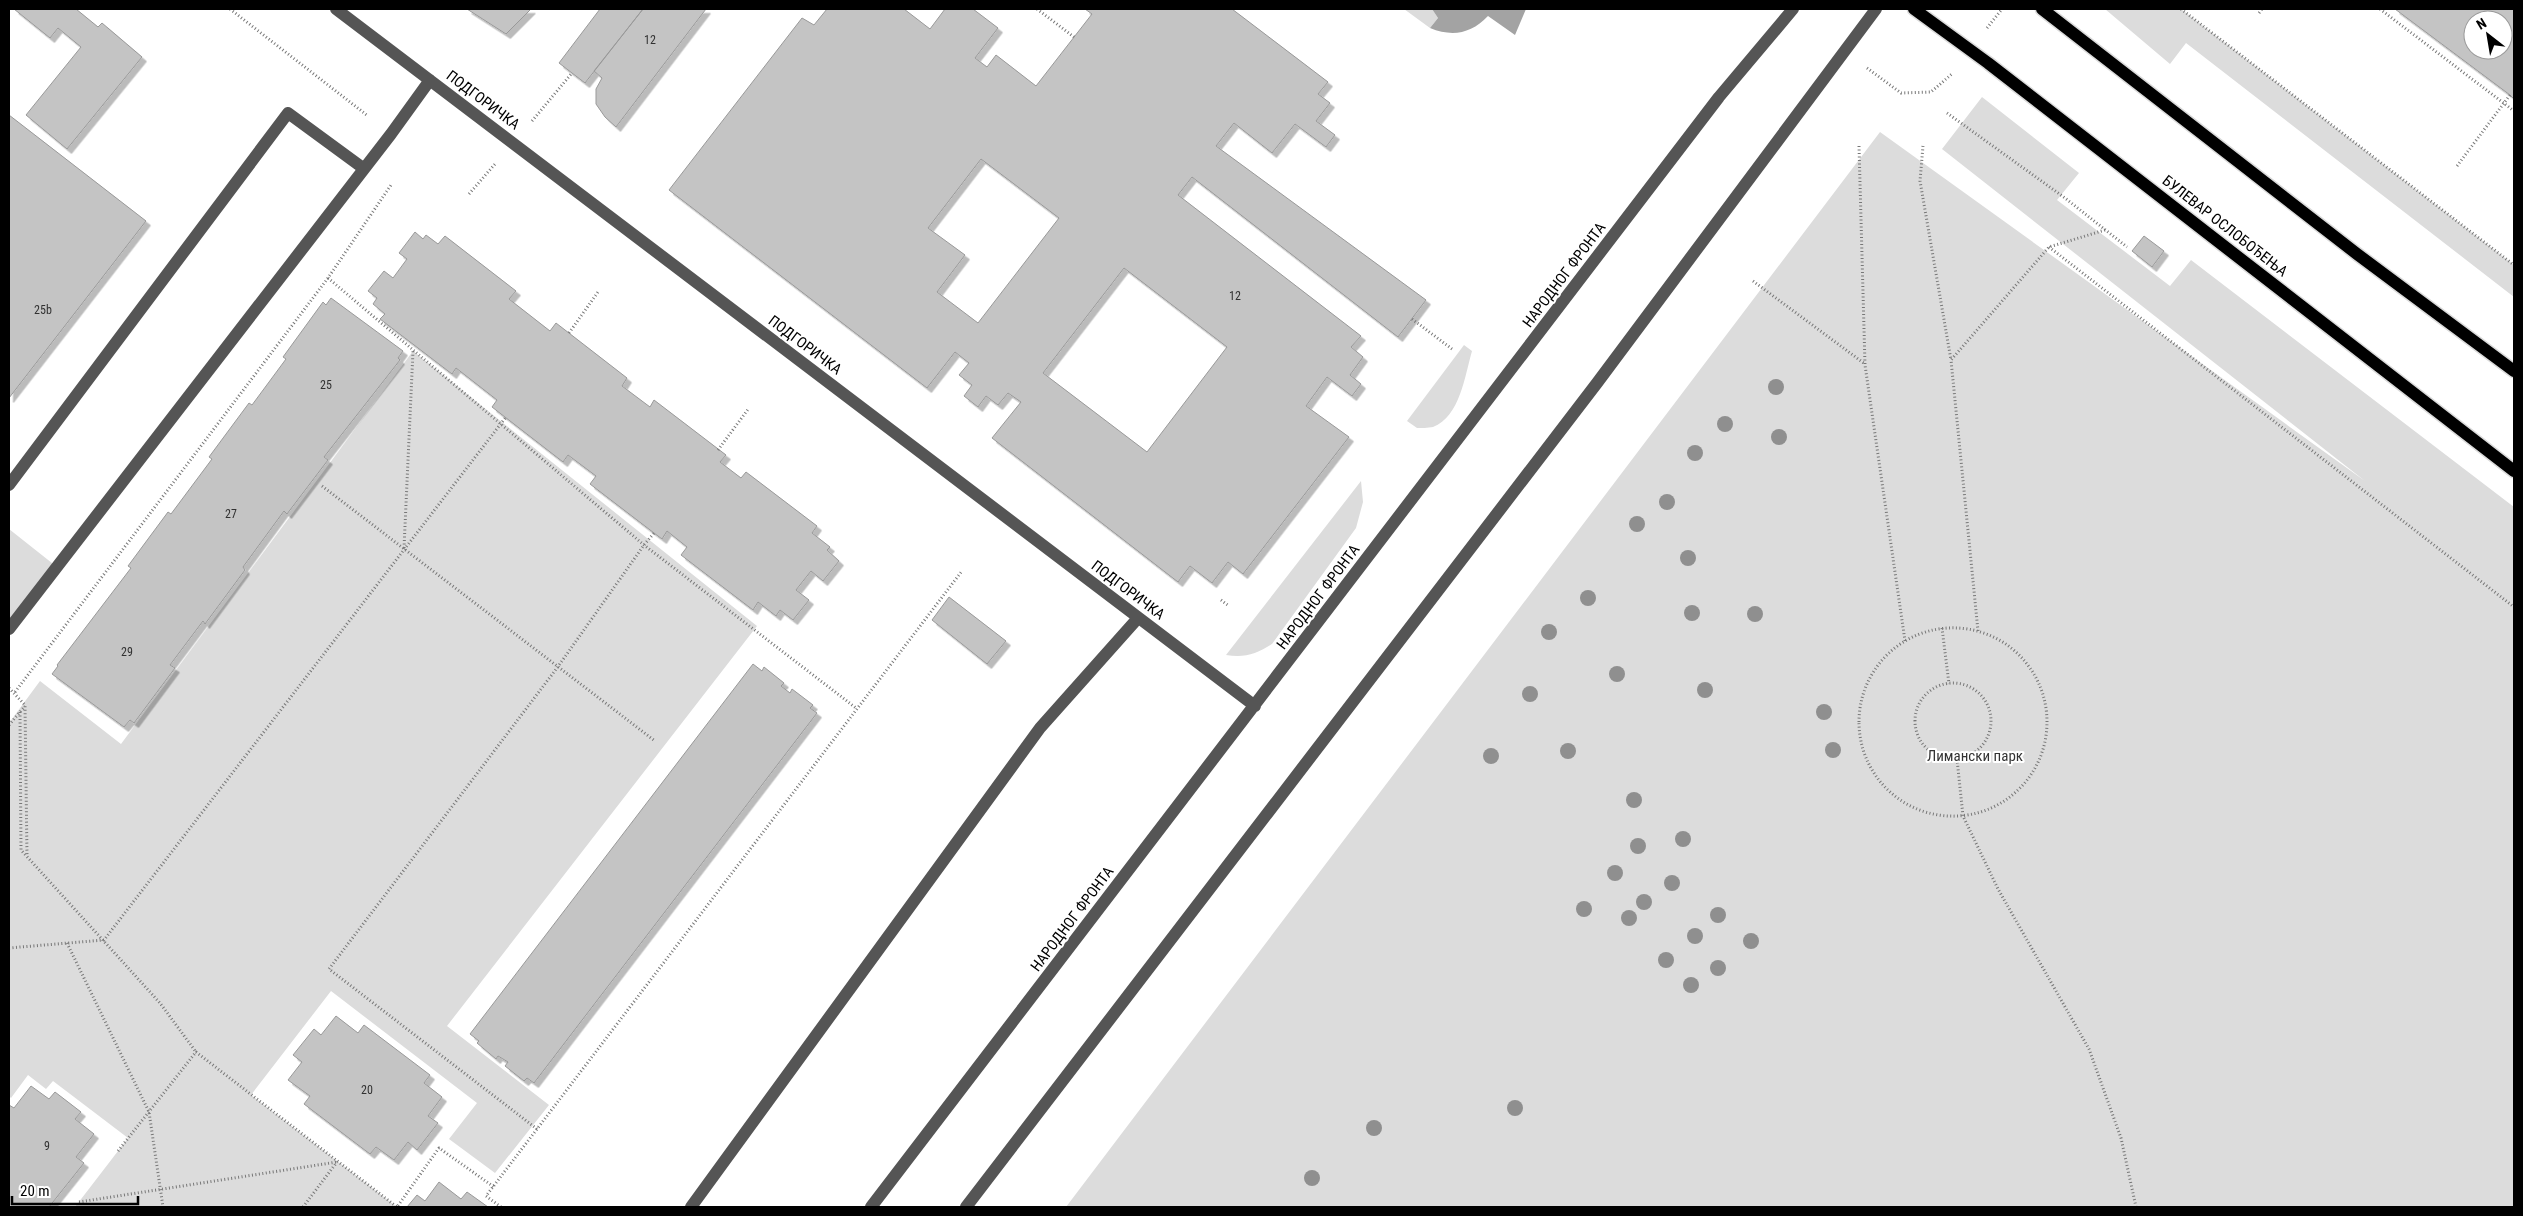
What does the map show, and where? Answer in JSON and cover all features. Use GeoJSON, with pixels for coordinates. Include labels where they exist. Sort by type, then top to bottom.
{"type":"FeatureCollection","features":[{"type":"Feature","properties":{"kind":"main road","name":"БУЛЕВАР ОСЛОБОЂЕЊА"},"geometry":{"type":"LineString","coordinates":[[1914,9],[1988,63],[2514,471]]}},
{"type":"Feature","properties":{"kind":"main road"},"geometry":{"type":"LineString","coordinates":[[2042,9],[2357,254],[2514,371]]}},
{"type":"Feature","properties":{"kind":"street","name":"ПОДГОРИЧКА"},"geometry":{"type":"LineString","coordinates":[[336,9],[1255,706]]}},
{"type":"Feature","properties":{"kind":"street","name":"НАРОДНОГ ФРОНТА"},"geometry":{"type":"LineString","coordinates":[[871,1207],[1713,105],[1793,9]]}},
{"type":"Feature","properties":{"kind":"street"},"geometry":{"type":"LineString","coordinates":[[966,1207],[1597,383],[1876,9]]}},
{"type":"Feature","properties":{"kind":"street"},"geometry":{"type":"LineString","coordinates":[[9,629],[362,168],[391,134],[430,80]]}},
{"type":"Feature","properties":{"kind":"street"},"geometry":{"type":"LineString","coordinates":[[9,485],[288,113],[362,168]]}},
{"type":"Feature","properties":{"kind":"street"},"geometry":{"type":"LineString","coordinates":[[691,1207],[1040,728],[1138,618]]}},
{"type":"Feature","properties":{"kind":"path"},"geometry":{"type":"LineString","coordinates":[[230,9],[391,134]]}},
{"type":"Feature","properties":{"kind":"path"},"geometry":{"type":"LineString","coordinates":[[1037,9],[1074,37]]}},
{"type":"Feature","properties":{"kind":"path"},"geometry":{"type":"LineString","coordinates":[[2182,9],[2514,265]]}},
{"type":"Feature","properties":{"kind":"path"},"geometry":{"type":"LineString","coordinates":[[2259,13],[2262,9]]}},
{"type":"Feature","properties":{"kind":"path"},"geometry":{"type":"LineString","coordinates":[[2380,9],[2514,110]]}},
{"type":"Feature","properties":{"kind":"path"},"geometry":{"type":"LineString","coordinates":[[2457,166],[2510,95]]}},
{"type":"Feature","properties":{"kind":"path"},"geometry":{"type":"LineString","coordinates":[[1947,113],[2065,198],[2127,247]]}},
{"type":"Feature","properties":{"kind":"path"},"geometry":{"type":"LineString","coordinates":[[1859,146],[1865,365],[1905,641]]}},
{"type":"Feature","properties":{"kind":"path"},"geometry":{"type":"LineString","coordinates":[[1923,146],[1920,181],[1951,360],[1978,631]]}},
{"type":"Feature","properties":{"kind":"path"},"geometry":{"type":"LineString","coordinates":[[14,692],[328,278],[392,183]]}},
{"type":"Feature","properties":{"kind":"path"},"geometry":{"type":"LineString","coordinates":[[1951,360],[2049,247],[2106,230]]}},
{"type":"Feature","properties":{"kind":"path"},"geometry":{"type":"LineString","coordinates":[[2049,247],[2514,607]]}},
{"type":"Feature","properties":{"kind":"path"},"geometry":{"type":"LineString","coordinates":[[328,278],[644,545],[856,708]]}},
{"type":"Feature","properties":{"kind":"path"},"geometry":{"type":"LineString","coordinates":[[1753,281],[1865,365]]}},
{"type":"Feature","properties":{"kind":"path"},"geometry":{"type":"LineString","coordinates":[[568,333],[598,292]]}},
{"type":"Feature","properties":{"kind":"path"},"geometry":{"type":"LineString","coordinates":[[1412,319],[1452,349]]}},
{"type":"Feature","properties":{"kind":"path"},"geometry":{"type":"LineString","coordinates":[[404,549],[413,351]]}},
{"type":"Feature","properties":{"kind":"path"},"geometry":{"type":"LineString","coordinates":[[718,450],[749,408]]}},
{"type":"Feature","properties":{"kind":"path"},"geometry":{"type":"LineString","coordinates":[[9,948],[104,940],[506,417]]}},
{"type":"Feature","properties":{"kind":"path"},"geometry":{"type":"LineString","coordinates":[[322,486],[655,741]]}},
{"type":"Feature","properties":{"kind":"path"},"geometry":{"type":"LineString","coordinates":[[537,1129],[329,969],[558,668],[654,533]]}},
{"type":"Feature","properties":{"kind":"path"},"geometry":{"type":"LineString","coordinates":[[500,1207],[486,1196],[962,571]]}},
{"type":"Feature","properties":{"kind":"path"},"geometry":{"type":"LineString","coordinates":[[1221,600],[1229,606]]}},
{"type":"Feature","properties":{"kind":"path"},"geometry":{"type":"LineString","coordinates":[[1942,628],[1949,684]]}},
{"type":"Feature","properties":{"kind":"path"},"geometry":{"type":"LineString","coordinates":[[1942,628],[1978,631],[2005,642],[2026,661],[2041,686],[2048,714],[2046,744],[2035,771],[2016,793],[1991,808],[1963,816],[1937,814],[1913,807],[1892,794],[1875,775],[1864,752],[1859,727],[1861,701],[1870,677],[1885,657],[1905,641],[1922,633],[1942,628]]}},
{"type":"Feature","properties":{"kind":"path"},"geometry":{"type":"LineString","coordinates":[[1949,684],[1960,684],[1976,692],[1984,700],[1990,717],[1989,729],[1982,744],[1968,755],[1957,759],[1939,756],[1929,750],[1921,742],[1915,725],[1916,713],[1923,698],[1937,687],[1949,684]]}},
{"type":"Feature","properties":{"kind":"path"},"geometry":{"type":"LineString","coordinates":[[9,688],[25,705],[27,856]]}},
{"type":"Feature","properties":{"kind":"path"},"geometry":{"type":"LineString","coordinates":[[9,726],[25,705]]}},
{"type":"Feature","properties":{"kind":"path"},"geometry":{"type":"LineString","coordinates":[[20,712],[21,850],[160,1003],[196,1052],[397,1207],[439,1148],[494,1186]]}},
{"type":"Feature","properties":{"kind":"path"},"geometry":{"type":"LineString","coordinates":[[1957,759],[1963,816],[1998,889],[2089,1049],[2121,1138],[2136,1207]]}},
{"type":"Feature","properties":{"kind":"path"},"geometry":{"type":"LineString","coordinates":[[67,943],[149,1112],[163,1207]]}},
{"type":"Feature","properties":{"kind":"path"},"geometry":{"type":"LineString","coordinates":[[118,1151],[196,1052]]}},
{"type":"Feature","properties":{"kind":"path"},"geometry":{"type":"LineString","coordinates":[[79,1202],[337,1162]]}},
{"type":"Feature","properties":{"kind":"path"},"geometry":{"type":"LineString","coordinates":[[303,1207],[337,1162]]}},
{"type":"Feature","properties":{"kind":"green space"},"geometry":{"type":"Polygon","coordinates":[[[1404,9],[1432,9],[1438,18],[1430,28],[1404,9]]]}},
{"type":"Feature","properties":{"kind":"green space"},"geometry":{"type":"Polygon","coordinates":[[[2105,9],[2181,9],[2514,265],[2514,297],[2186,43],[2170,64],[2105,9]]]}},
{"type":"Feature","properties":{"kind":"green space","name":"Лимански парк"},"geometry":{"type":"Polygon","coordinates":[[[1982,97],[2079,173],[2057,200],[2170,286],[2191,260],[2514,507],[2514,1207],[1066,1207],[1880,132],[2365,481],[1942,149],[1982,97]]]}},
{"type":"Feature","properties":{"kind":"green space"},"geometry":{"type":"Polygon","coordinates":[[[1464,345],[1472,351],[1464,383],[1450,414],[1433,427],[1417,428],[1407,421],[1464,345]]]}},
{"type":"Feature","properties":{"kind":"green space"},"geometry":{"type":"Polygon","coordinates":[[[413,351],[757,626],[447,1026],[549,1105],[495,1173],[449,1139],[477,1103],[331,991],[251,1095],[397,1207],[75,1207],[128,1138],[53,1081],[46,1089],[28,1075],[11,1098],[9,1096],[9,723],[40,681],[121,744],[413,351]]]}},
{"type":"Feature","properties":{"kind":"green space"},"geometry":{"type":"Polygon","coordinates":[[[1361,481],[1363,502],[1356,528],[1272,644],[1250,654],[1239,656],[1226,655],[1361,481]]]}},
{"type":"Feature","properties":{"kind":"green space"},"geometry":{"type":"Polygon","coordinates":[[[9,529],[57,567],[9,629],[9,529]]]}},
{"type":"Feature","properties":{"kind":"shaded area"},"geometry":{"type":"Polygon","coordinates":[[[1432,9],[1526,9],[1515,35],[1488,16],[1475,27],[1468,30],[1454,33],[1438,31],[1430,28],[1438,18],[1432,9]]]}},
{"type":"Feature","properties":{"kind":"building"},"geometry":{"type":"Polygon","coordinates":[[[14,9],[76,9],[98,27],[102,23],[142,57],[67,149],[26,115],[81,47],[58,28],[50,38],[14,9]]]}},
{"type":"Feature","properties":{"kind":"building"},"geometry":{"type":"Polygon","coordinates":[[[467,9],[531,9],[506,34],[467,9]]]}},
{"type":"Feature","properties":{"kind":"building"},"geometry":{"type":"Polygon","coordinates":[[[600,9],[643,9],[585,83],[559,63],[600,9]]]}},
{"type":"Feature","properties":{"kind":"building"},"geometry":{"type":"Polygon","coordinates":[[[643,9],[706,9],[616,127],[605,117],[596,104],[596,89],[602,78],[594,71],[643,9]]]}},
{"type":"Feature","properties":{"kind":"building"},"geometry":{"type":"Polygon","coordinates":[[[827,9],[904,9],[930,29],[945,9],[973,9],[998,28],[975,58],[987,67],[996,55],[1036,86],[1092,14],[1085,9],[1232,9],[1328,82],[1318,94],[1330,103],[1316,121],[1335,135],[1326,147],[1295,124],[1272,153],[1234,123],[1216,146],[1426,300],[1398,337],[1192,177],[1178,195],[1361,336],[1351,347],[1363,357],[1350,375],[1361,384],[1352,396],[1327,377],[1306,406],[1349,437],[1243,574],[1228,562],[1212,583],[1190,566],[1178,582],[992,438],[1021,402],[1008,393],[998,405],[986,396],[978,407],[964,396],[972,385],[959,375],[969,363],[955,352],[927,388],[669,190],[802,18],[814,25],[827,9]],[[981,159],[928,228],[965,255],[937,292],[978,323],[1059,218],[981,159]],[[1124,268],[1043,373],[1147,452],[1227,347],[1124,268]]]}},
{"type":"Feature","properties":{"kind":"building"},"geometry":{"type":"Polygon","coordinates":[[[2395,9],[2514,9],[2514,99],[2463,60],[2513,60],[2513,10],[2463,10],[2463,60],[2395,9]]]}},
{"type":"Feature","properties":{"kind":"building"},"geometry":{"type":"Polygon","coordinates":[[[9,115],[146,221],[9,398],[9,115]]]}},
{"type":"Feature","properties":{"kind":"building"},"geometry":{"type":"Polygon","coordinates":[[[415,232],[423,239],[426,235],[438,244],[445,236],[516,291],[509,299],[550,331],[556,323],[627,378],[622,386],[650,407],[654,400],[726,455],[720,462],[741,478],[746,472],[817,526],[812,533],[830,547],[827,550],[839,561],[823,581],[811,571],[796,590],[809,600],[793,620],[780,610],[776,616],[758,602],[753,610],[681,555],[687,547],[667,531],[662,539],[590,484],[596,476],[568,455],[563,462],[492,407],[497,400],[456,368],[452,374],[380,319],[385,314],[373,304],[377,298],[368,291],[384,271],[393,278],[407,259],[399,253],[415,232]]]}},
{"type":"Feature","properties":{"kind":"building"},"geometry":{"type":"Polygon","coordinates":[[[2144,236],[2164,251],[2152,267],[2132,251],[2144,236]]]}},
{"type":"Feature","properties":{"kind":"building"},"geometry":{"type":"Polygon","coordinates":[[[331,298],[403,351],[398,358],[400,360],[324,457],[328,460],[287,514],[284,511],[243,567],[245,570],[205,624],[203,621],[170,665],[175,668],[134,723],[130,720],[124,727],[52,674],[131,568],[128,566],[168,512],[171,514],[212,459],[209,457],[249,403],[252,405],[286,359],[283,357],[323,302],[326,305],[331,298]]]}},
{"type":"Feature","properties":{"kind":"building"},"geometry":{"type":"Polygon","coordinates":[[[949,597],[1006,641],[987,664],[932,620],[949,597]]]}},
{"type":"Feature","properties":{"kind":"building"},"geometry":{"type":"Polygon","coordinates":[[[753,664],[762,671],[764,667],[784,683],[781,686],[790,693],[792,689],[813,705],[810,708],[817,713],[534,1083],[527,1078],[524,1081],[505,1066],[508,1062],[498,1056],[496,1059],[477,1043],[479,1041],[470,1034],[753,664]]]}},
{"type":"Feature","properties":{"kind":"building"},"geometry":{"type":"Polygon","coordinates":[[[336,1016],[358,1033],[364,1025],[430,1075],[424,1083],[442,1097],[428,1116],[438,1123],[417,1150],[408,1142],[394,1160],[376,1147],[370,1154],[304,1104],[310,1096],[288,1080],[302,1062],[293,1055],[314,1029],[321,1035],[336,1016]]]}},
{"type":"Feature","properties":{"kind":"building"},"geometry":{"type":"Polygon","coordinates":[[[31,1086],[49,1099],[55,1092],[81,1112],[75,1119],[94,1134],[76,1157],[84,1163],[49,1207],[9,1207],[9,1105],[14,1108],[31,1086]]]}},
{"type":"Feature","properties":{"kind":"building"},"geometry":{"type":"Polygon","coordinates":[[[439,1182],[461,1199],[467,1192],[488,1207],[407,1207],[417,1195],[425,1201],[439,1182]]]}}]}
